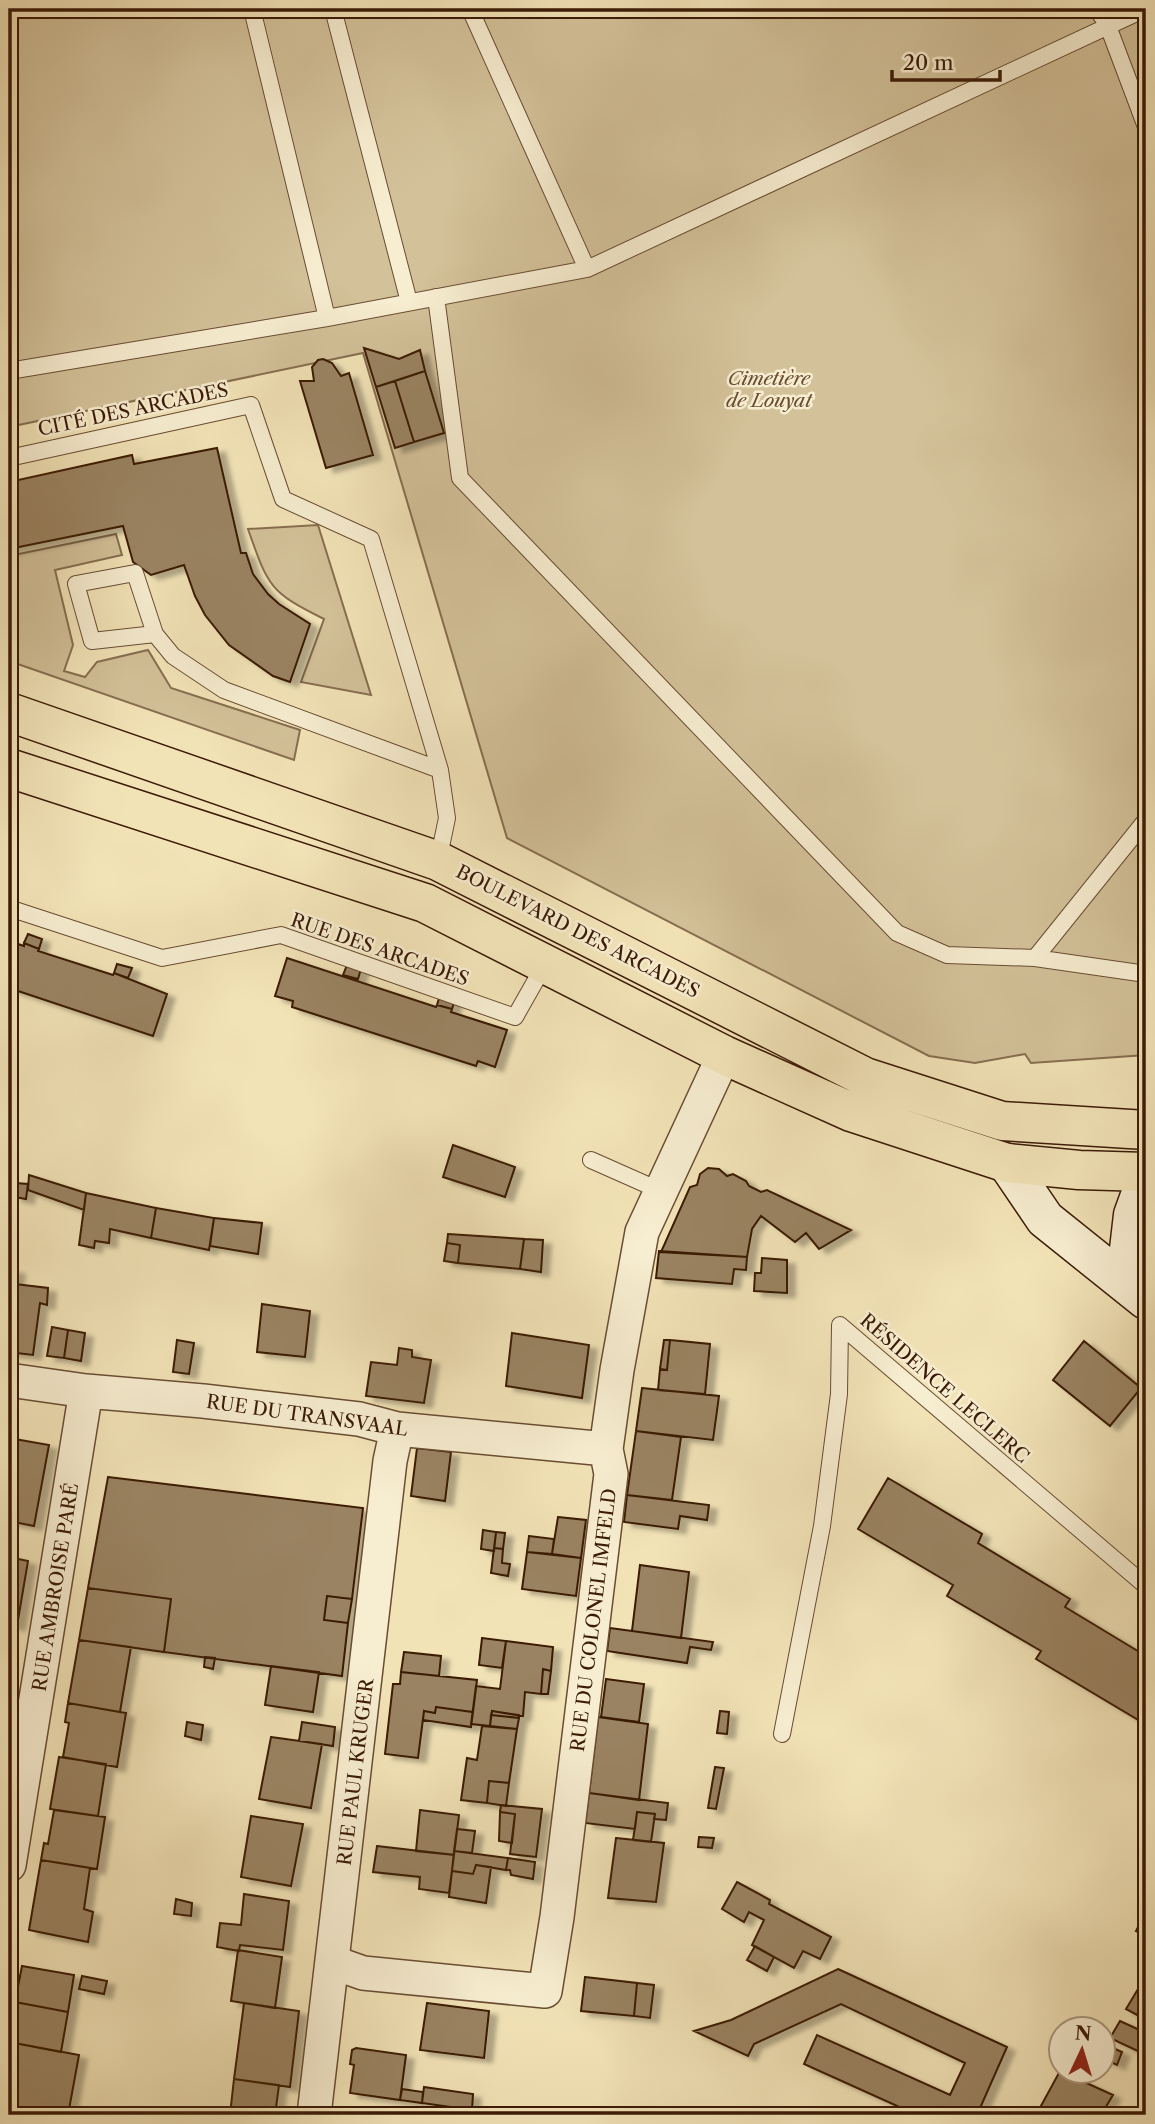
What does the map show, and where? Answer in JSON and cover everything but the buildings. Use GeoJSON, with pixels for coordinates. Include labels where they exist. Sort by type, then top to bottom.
{"type":"FeatureCollection","features":[{"type":"Feature","properties":{"kind":"main road","name":"BOULEVARD DES ARCADES"},"geometry":{"type":"LineString","coordinates":[[9,712],[438,861],[866,1077],[1002,1121],[1146,1130]]}},
{"type":"Feature","properties":{"kind":"main road"},"geometry":{"type":"LineString","coordinates":[[9,768],[425,903],[724,1055],[851,1112],[1007,1163],[1079,1170],[1146,1172]]}},
{"type":"Feature","properties":{"kind":"main road"},"geometry":{"type":"LineString","coordinates":[[1002,1121],[1146,1106]]}},
{"type":"Feature","properties":{"kind":"street","name":"RUE DU COLONEL IMFELD"},"geometry":{"type":"LineString","coordinates":[[332,1962],[363,1973],[545,1991],[557,1917],[611,1474],[606,1449],[642,1232],[724,1055]]}},
{"type":"Feature","properties":{"kind":"street"},"geometry":{"type":"LineString","coordinates":[[1007,1163],[1045,1219],[1146,1298]]}},
{"type":"Feature","properties":{"kind":"street"},"geometry":{"type":"LineString","coordinates":[[1146,1179],[1133,1215],[1128,1258],[1146,1298]]}},
{"type":"Feature","properties":{"kind":"street","name":"RUE DU TRANSVAAL"},"geometry":{"type":"LineString","coordinates":[[9,1380],[86,1391],[216,1402],[359,1419],[397,1429],[606,1449]]}},
{"type":"Feature","properties":{"kind":"street","name":"RUE AMBROISE PARÉ"},"geometry":{"type":"LineString","coordinates":[[9,1866],[86,1391]]}},
{"type":"Feature","properties":{"kind":"street","name":"RUE PAUL KRUGER"},"geometry":{"type":"LineString","coordinates":[[314,2115],[390,1461],[397,1429]]}},
{"type":"Feature","properties":{"kind":"lane"},"geometry":{"type":"LineString","coordinates":[[252,9],[327,317]]}},
{"type":"Feature","properties":{"kind":"lane"},"geometry":{"type":"LineString","coordinates":[[333,9],[409,302]]}},
{"type":"Feature","properties":{"kind":"lane"},"geometry":{"type":"LineString","coordinates":[[470,9],[587,269]]}},
{"type":"Feature","properties":{"kind":"lane"},"geometry":{"type":"LineString","coordinates":[[1097,9],[1108,26],[1146,127]]}},
{"type":"Feature","properties":{"kind":"lane"},"geometry":{"type":"LineString","coordinates":[[9,372],[587,269],[1145,9]]}},
{"type":"Feature","properties":{"kind":"lane"},"geometry":{"type":"LineString","coordinates":[[436,297],[460,478],[897,933],[947,955],[1035,958],[1146,974]]}},
{"type":"Feature","properties":{"kind":"lane","name":"CITÉ DES ARCADES"},"geometry":{"type":"LineString","coordinates":[[9,458],[251,405],[283,499],[371,539],[440,769],[447,818],[438,861]]}},
{"type":"Feature","properties":{"kind":"lane"},"geometry":{"type":"LineString","coordinates":[[155,634],[92,641],[76,584],[135,573],[155,634],[173,656],[224,690],[440,769]]}},
{"type":"Feature","properties":{"kind":"lane"},"geometry":{"type":"LineString","coordinates":[[1035,958],[1146,820]]}},
{"type":"Feature","properties":{"kind":"lane","name":"RUE DES ARCADES"},"geometry":{"type":"LineString","coordinates":[[9,908],[162,958],[281,935],[515,1017],[545,964]]}},
{"type":"Feature","properties":{"kind":"lane"},"geometry":{"type":"LineString","coordinates":[[591,1160],[661,1191]]}},
{"type":"Feature","properties":{"kind":"lane","name":"RÉSIDENCE LECLERC"},"geometry":{"type":"LineString","coordinates":[[782,1734],[822,1526],[839,1394],[840,1325],[1146,1586]]}},
{"type":"Feature","properties":{"kind":"green space","name":"Cimetière de Louyat"},"geometry":{"type":"Polygon","coordinates":[[[9,9],[1146,9],[1146,1055],[1031,1063],[1025,1054],[975,1063],[929,1056],[507,838],[363,353],[9,427],[9,9]]]}},
{"type":"Feature","properties":{"kind":"green space"},"geometry":{"type":"Polygon","coordinates":[[[318,525],[371,695],[301,682],[324,619],[292,602],[273,585],[266,575],[248,529],[318,525]]]}},
{"type":"Feature","properties":{"kind":"green space"},"geometry":{"type":"Polygon","coordinates":[[[116,534],[122,555],[55,570],[73,645],[64,671],[85,677],[97,662],[148,650],[171,688],[300,730],[294,760],[9,661],[9,556],[116,534]]]}}]}
